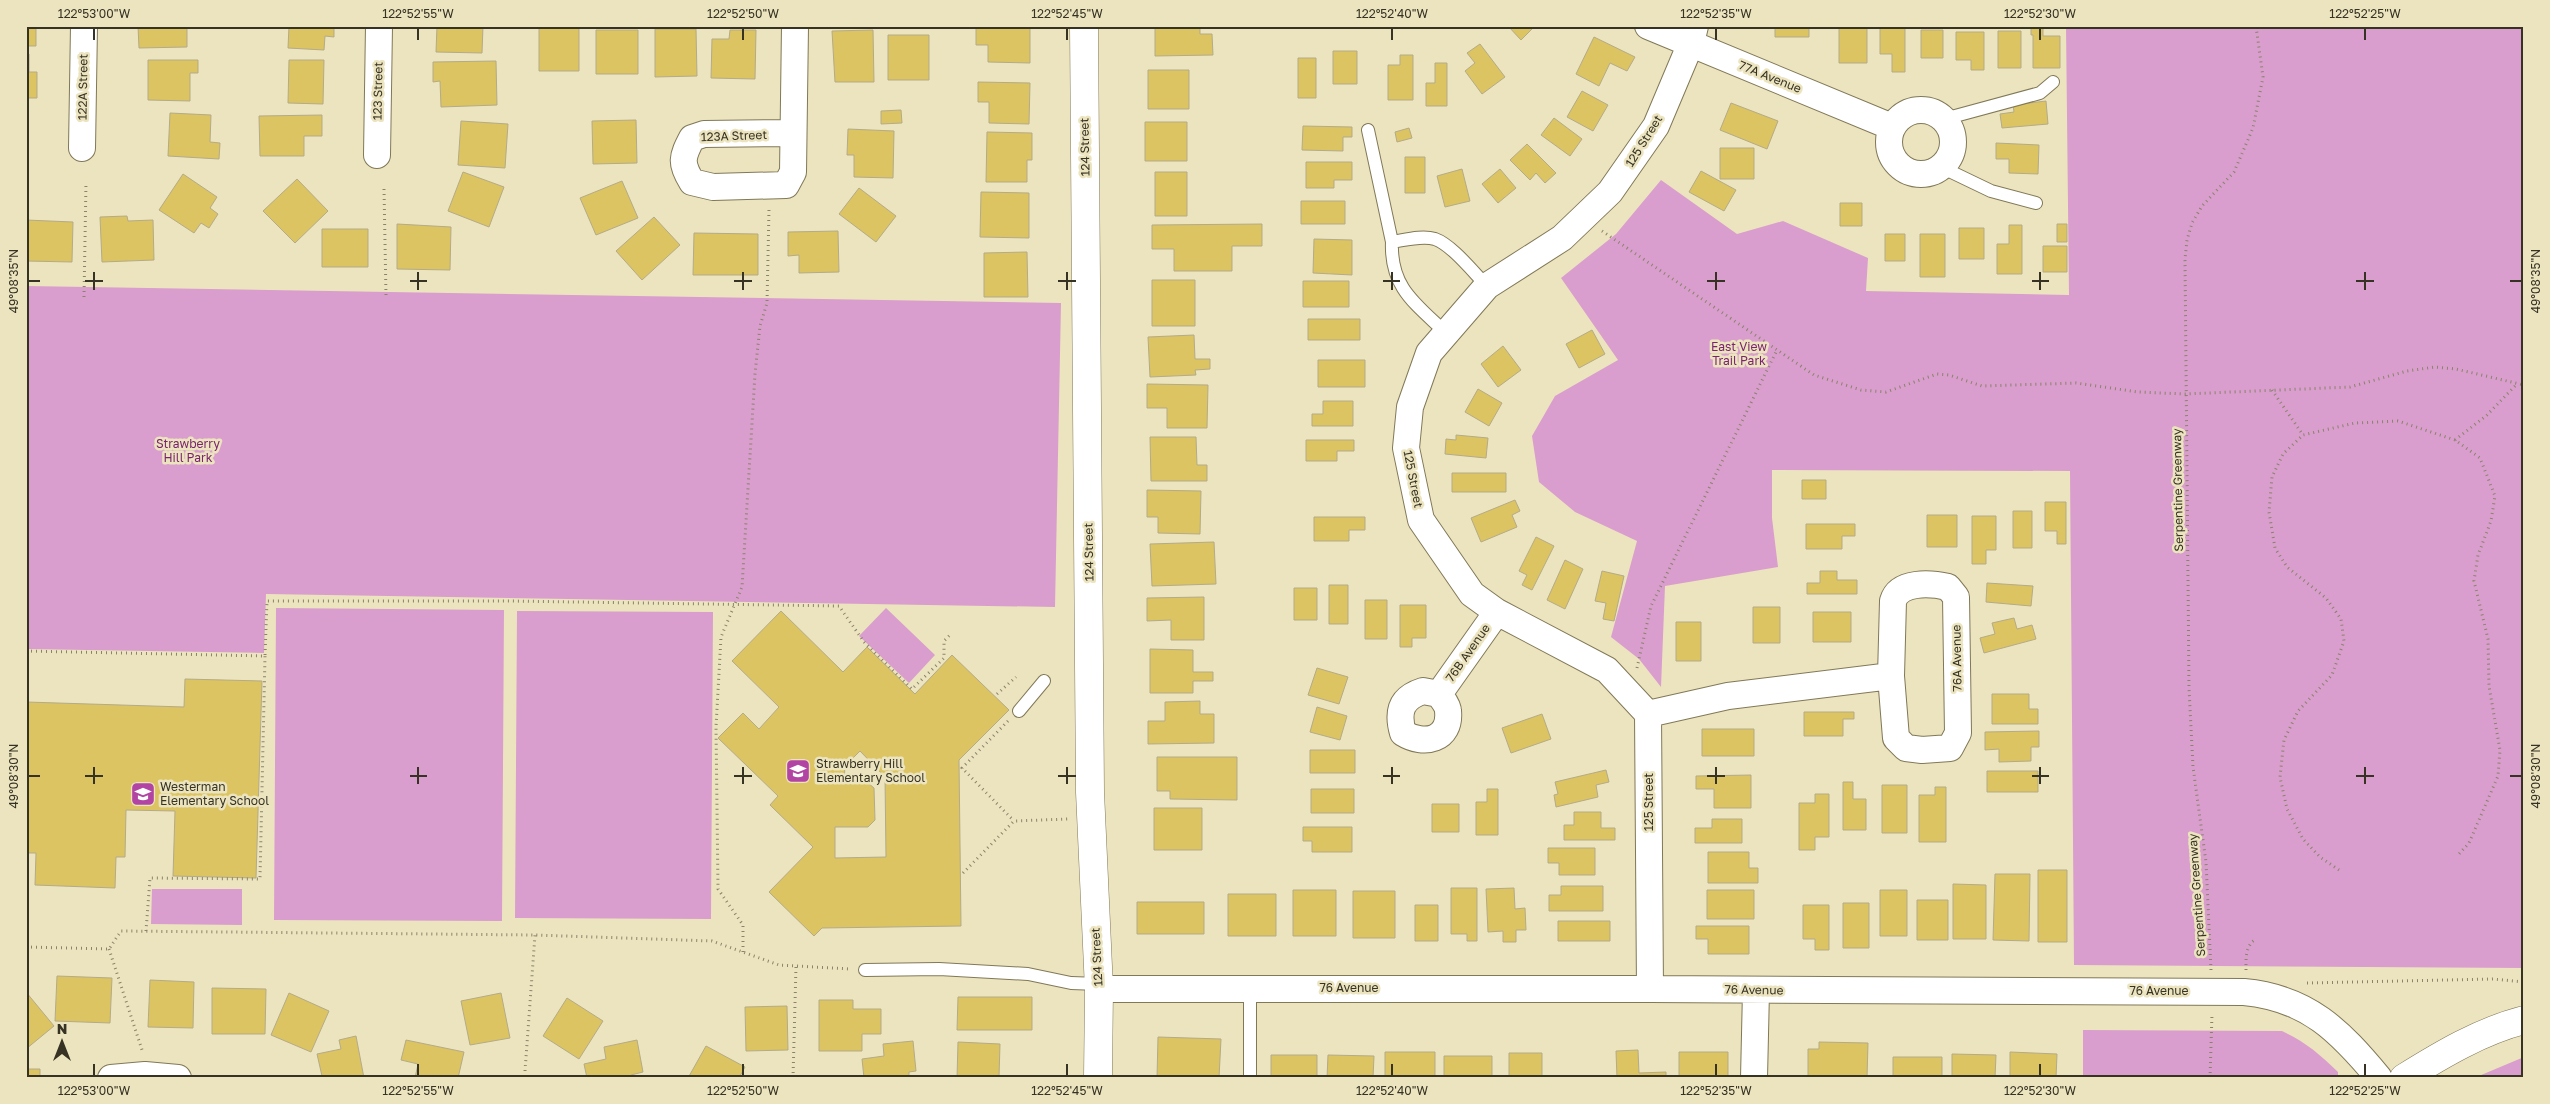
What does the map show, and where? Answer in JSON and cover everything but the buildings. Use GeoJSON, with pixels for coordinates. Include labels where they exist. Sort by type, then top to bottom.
{"type":"FeatureCollection","features":[{"type":"Feature","properties":{"kind":"street","name":"122A Street"},"geometry":{"type":"LineString","coordinates":[[82,148],[84,26]]}},
{"type":"Feature","properties":{"kind":"street","name":"123 Street"},"geometry":{"type":"LineString","coordinates":[[377,155],[379,26]]}},
{"type":"Feature","properties":{"kind":"street"},"geometry":{"type":"LineString","coordinates":[[793,133],[795,26]]}},
{"type":"Feature","properties":{"kind":"street","name":"124 Street"},"geometry":{"type":"LineString","coordinates":[[1084,26],[1090,792],[1099,986],[1098,1078]]}},
{"type":"Feature","properties":{"kind":"street","name":"77A Avenue"},"geometry":{"type":"LineString","coordinates":[[1648,26],[1693,35],[1892,127]]}},
{"type":"Feature","properties":{"kind":"street","name":"125 Street"},"geometry":{"type":"LineString","coordinates":[[1650,989],[1648,714],[1607,670],[1497,612],[1472,594],[1421,520],[1406,448],[1410,407],[1429,353],[1487,286],[1562,238],[1610,192],[1656,126],[1693,35]]}},
{"type":"Feature","properties":{"kind":"street"},"geometry":{"type":"LineString","coordinates":[[1916,110],[1936,113],[1944,119],[1950,128],[1953,138],[1953,149],[1941,167],[1921,174],[1910,172],[1900,167],[1889,148],[1892,127],[1898,119],[1916,110]]}},
{"type":"Feature","properties":{"kind":"street","name":"76A Avenue"},"geometry":{"type":"LineString","coordinates":[[1903,587],[1948,587],[1956,598],[1958,734],[1950,748],[1922,750],[1906,748],[1896,738],[1891,676],[1892,601],[1895,592],[1903,587]]}},
{"type":"Feature","properties":{"kind":"street","name":"76B Avenue"},"geometry":{"type":"LineString","coordinates":[[1439,694],[1497,612]]}},
{"type":"Feature","properties":{"kind":"street"},"geometry":{"type":"LineString","coordinates":[[1648,714],[1728,696],[1891,676]]}},
{"type":"Feature","properties":{"kind":"street","name":"76 Avenue"},"geometry":{"type":"LineString","coordinates":[[1099,986],[2212,991],[2263,994],[2299,1006],[2330,1025],[2347,1040],[2379,1078]]}},
{"type":"Feature","properties":{"kind":"street"},"geometry":{"type":"LineString","coordinates":[[1754,1078],[1756,990]]}},
{"type":"Feature","properties":{"kind":"street"},"geometry":{"type":"LineString","coordinates":[[2404,1078],[2441,1055],[2477,1037],[2524,1020]]}},
{"type":"Feature","properties":{"kind":"street"},"geometry":{"type":"LineString","coordinates":[[111,1078],[145,1075],[178,1078]]}},
{"type":"Feature","properties":{"kind":"lane"},"geometry":{"type":"LineString","coordinates":[[1944,119],[2040,93],[2054,82]]}},
{"type":"Feature","properties":{"kind":"lane"},"geometry":{"type":"LineString","coordinates":[[1368,130],[1392,242],[1392,257],[1396,275],[1407,295],[1446,333]]}},
{"type":"Feature","properties":{"kind":"lane"},"geometry":{"type":"LineString","coordinates":[[1941,167],[1991,190],[2036,203]]}},
{"type":"Feature","properties":{"kind":"lane"},"geometry":{"type":"LineString","coordinates":[[1392,242],[1422,238],[1435,239],[1450,250],[1487,286]]}},
{"type":"Feature","properties":{"kind":"lane"},"geometry":{"type":"LineString","coordinates":[[1018,711],[1044,681]]}},
{"type":"Feature","properties":{"kind":"lane"},"geometry":{"type":"LineString","coordinates":[[865,970],[939,969],[1028,974],[1071,983],[1099,986]]}},
{"type":"Feature","properties":{"kind":"lane"},"geometry":{"type":"LineString","coordinates":[[1250,988],[1250,1078]]}},
{"type":"Feature","properties":{"kind":"path","name":"Serpentine Greenway"},"geometry":{"type":"LineString","coordinates":[[2211,975],[2206,862],[2193,767],[2189,688],[2185,394],[2187,240],[2192,223],[2202,206],[2234,172],[2253,128],[2263,77],[2256,26]]}},
{"type":"Feature","properties":{"kind":"path"},"geometry":{"type":"LineString","coordinates":[[84,297],[86,182]]}},
{"type":"Feature","properties":{"kind":"path"},"geometry":{"type":"LineString","coordinates":[[384,189],[386,296]]}},
{"type":"Feature","properties":{"kind":"path"},"geometry":{"type":"LineString","coordinates":[[743,952],[743,925],[718,889],[716,727],[721,637],[742,587],[755,374],[760,326],[767,303],[769,200]]}},
{"type":"Feature","properties":{"kind":"path"},"geometry":{"type":"LineString","coordinates":[[1598,229],[1776,352],[1814,375],[1862,390],[1886,392],[1937,374],[1949,375],[1982,386],[2076,383],[2138,392],[2185,394],[2350,387],[2407,371],[2435,367],[2456,369],[2517,384],[2524,384]]}},
{"type":"Feature","properties":{"kind":"path"},"geometry":{"type":"LineString","coordinates":[[1633,674],[1640,656],[1651,606],[1776,352]]}},
{"type":"Feature","properties":{"kind":"path"},"geometry":{"type":"LineString","coordinates":[[2456,440],[2487,415],[2517,384]]}},
{"type":"Feature","properties":{"kind":"path"},"geometry":{"type":"LineString","coordinates":[[2272,390],[2303,435]]}},
{"type":"Feature","properties":{"kind":"path"},"geometry":{"type":"LineString","coordinates":[[2339,870],[2320,857],[2303,839],[2287,809],[2280,777],[2284,740],[2298,711],[2332,675],[2344,641],[2342,619],[2326,598],[2287,567],[2275,548],[2269,512],[2272,477],[2283,454],[2303,435],[2356,423],[2398,421],[2456,440],[2480,458],[2495,496],[2491,521],[2478,555],[2474,582],[2488,639],[2489,686],[2500,750],[2498,776],[2469,843],[2459,854]]}},
{"type":"Feature","properties":{"kind":"path"},"geometry":{"type":"LineString","coordinates":[[146,931],[150,878],[260,880],[267,601],[510,601],[839,606],[864,642],[912,689],[944,658],[944,640],[952,633]]}},
{"type":"Feature","properties":{"kind":"path"},"geometry":{"type":"LineString","coordinates":[[26,651],[265,656]]}},
{"type":"Feature","properties":{"kind":"path"},"geometry":{"type":"LineString","coordinates":[[997,694],[1016,677]]}},
{"type":"Feature","properties":{"kind":"path"},"geometry":{"type":"LineString","coordinates":[[1014,821],[962,768],[1018,711]]}},
{"type":"Feature","properties":{"kind":"path"},"geometry":{"type":"LineString","coordinates":[[963,873],[1014,821],[1071,819]]}},
{"type":"Feature","properties":{"kind":"path"},"geometry":{"type":"LineString","coordinates":[[108,949],[121,931],[536,935],[712,941],[779,965],[865,970]]}},
{"type":"Feature","properties":{"kind":"path"},"geometry":{"type":"LineString","coordinates":[[524,1071],[536,935]]}},
{"type":"Feature","properties":{"kind":"path"},"geometry":{"type":"LineString","coordinates":[[2246,975],[2247,951],[2251,942],[2256,939]]}},
{"type":"Feature","properties":{"kind":"path"},"geometry":{"type":"LineString","coordinates":[[26,947],[108,949]]}},
{"type":"Feature","properties":{"kind":"path"},"geometry":{"type":"LineString","coordinates":[[108,949],[145,1061]]}},
{"type":"Feature","properties":{"kind":"path"},"geometry":{"type":"LineString","coordinates":[[793,1078],[796,966]]}},
{"type":"Feature","properties":{"kind":"path"},"geometry":{"type":"LineString","coordinates":[[2305,983],[2493,979],[2524,982]]}},
{"type":"Feature","properties":{"kind":"path"},"geometry":{"type":"LineString","coordinates":[[2210,1078],[2212,1006]]}},
{"type":"Feature","properties":{"kind":"green space","name":"East View Trail Park"},"geometry":{"type":"Polygon","coordinates":[[[2066,26],[2524,26],[2524,968],[2074,965],[2070,471],[1772,470],[1772,518],[1778,567],[1665,586],[1661,687],[1639,659],[1611,637],[1637,541],[1575,512],[1539,482],[1532,436],[1555,396],[1618,360],[1561,278],[1616,234],[1661,180],[1737,234],[1783,221],[1868,258],[1866,291],[2069,295],[2066,26]]]}},
{"type":"Feature","properties":{"kind":"green space","name":"Strawberry Hill Park"},"geometry":{"type":"Polygon","coordinates":[[[26,286],[1061,303],[1055,607],[266,594],[264,653],[26,649],[26,286]]]}},
{"type":"Feature","properties":{"kind":"green space"},"geometry":{"type":"Polygon","coordinates":[[[276,608],[504,610],[502,921],[274,920],[276,608]]]}},
{"type":"Feature","properties":{"kind":"green space"},"geometry":{"type":"Polygon","coordinates":[[[886,608],[935,655],[909,683],[859,636],[886,608]]]}},
{"type":"Feature","properties":{"kind":"green space"},"geometry":{"type":"Polygon","coordinates":[[[517,611],[713,612],[711,919],[515,918],[517,611]]]}},
{"type":"Feature","properties":{"kind":"green space"},"geometry":{"type":"Polygon","coordinates":[[[152,889],[242,889],[242,925],[151,924],[152,889]]]}},
{"type":"Feature","properties":{"kind":"green space"},"geometry":{"type":"Polygon","coordinates":[[[2083,1030],[2282,1031],[2298,1039],[2318,1054],[2338,1072],[2338,1078],[2083,1078],[2083,1030]]]}},
{"type":"Feature","properties":{"kind":"green space"},"geometry":{"type":"Polygon","coordinates":[[[2524,1057],[2524,1078],[2474,1078],[2524,1057]]]}},
{"type":"Feature","properties":{"kind":"place","name":"Strawberry Hill Elementary School"},"geometry":{"type":"Point","coordinates":[798,771]}},
{"type":"Feature","properties":{"kind":"place","name":"Westerman Elementary School"},"geometry":{"type":"Point","coordinates":[143,794]}}]}
